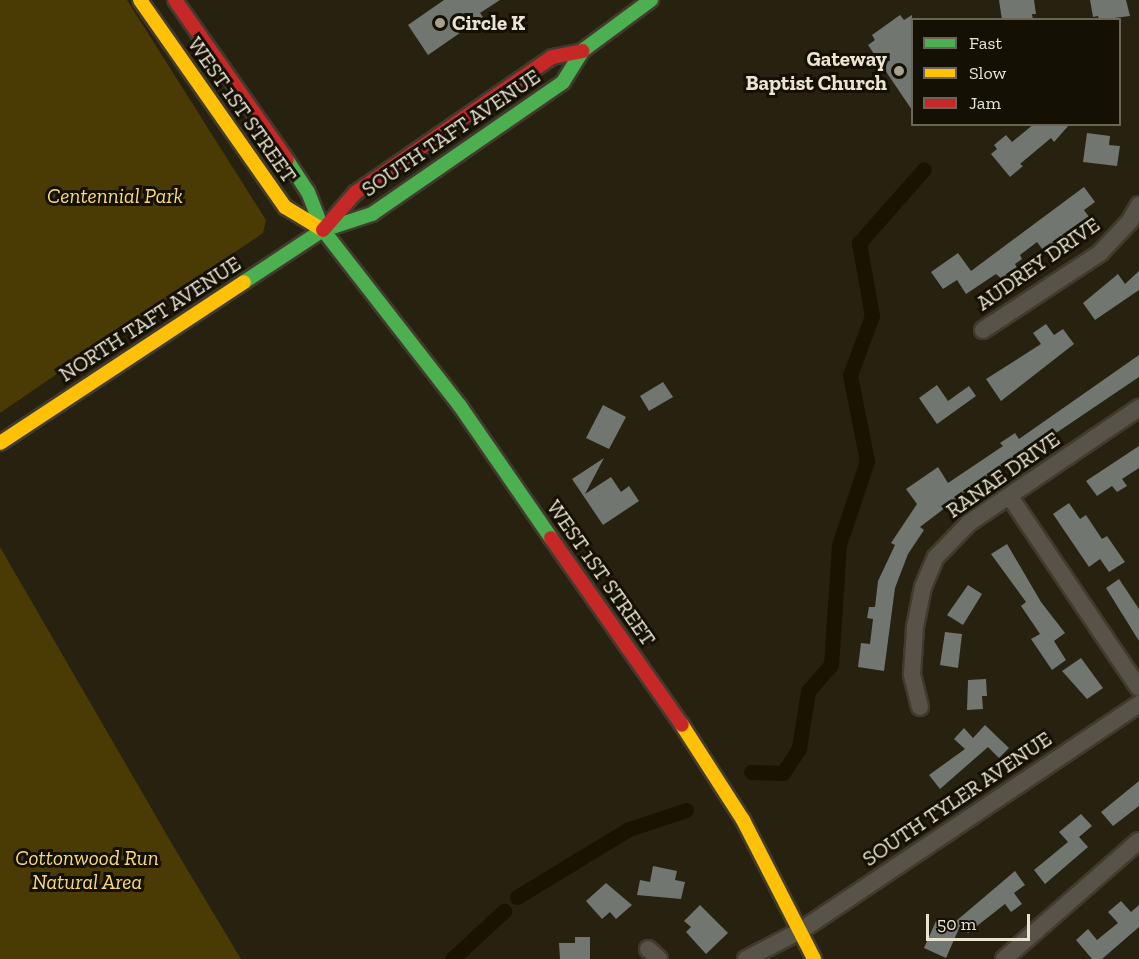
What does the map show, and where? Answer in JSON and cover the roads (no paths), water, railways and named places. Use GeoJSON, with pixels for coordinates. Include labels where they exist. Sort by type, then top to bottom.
{"type":"FeatureCollection","features":[{"type":"Feature","properties":{"kind":"main road","name":"WEST 1ST STREET"},"geometry":{"type":"LineString","coordinates":[[140,0],[285,207],[323,230]]}},
{"type":"Feature","properties":{"kind":"main road","name":"WEST 1ST STREET"},"geometry":{"type":"LineString","coordinates":[[175,0],[237,84],[308,192],[323,230],[460,406],[712,770],[814,959]]}},
{"type":"Feature","properties":{"kind":"main road","name":"SOUTH TAFT AVENUE"},"geometry":{"type":"LineString","coordinates":[[323,230],[372,214],[563,82],[582,51],[651,0]]}},
{"type":"Feature","properties":{"kind":"main road","name":"SOUTH TAFT AVENUE"},"geometry":{"type":"LineString","coordinates":[[323,230],[355,193],[552,57],[582,51]]}},
{"type":"Feature","properties":{"kind":"main road","name":"NORTH TAFT AVENUE"},"geometry":{"type":"LineString","coordinates":[[0,443],[323,230]]}},
{"type":"Feature","properties":{"kind":"street","name":"AUDREY DRIVE"},"geometry":{"type":"LineString","coordinates":[[983,330],[1100,253],[1130,222],[1139,205]]}},
{"type":"Feature","properties":{"kind":"street","name":"RANAE DRIVE"},"geometry":{"type":"LineString","coordinates":[[920,707],[912,674],[915,627],[929,570],[955,535],[1139,408]]}},
{"type":"Feature","properties":{"kind":"street"},"geometry":{"type":"LineString","coordinates":[[1010,497],[1139,688]]}},
{"type":"Feature","properties":{"kind":"street","name":"SOUTH TYLER AVENUE"},"geometry":{"type":"LineString","coordinates":[[746,959],[800,931],[1139,704]]}},
{"type":"Feature","properties":{"kind":"street"},"geometry":{"type":"LineString","coordinates":[[1004,959],[1139,841]]}},
{"type":"Feature","properties":{"kind":"waterway"},"geometry":{"type":"LineString","coordinates":[[751,772],[783,773],[799,748],[808,691],[831,665],[839,545],[867,461],[850,375],[872,316],[859,243],[924,169]]}},
{"type":"Feature","properties":{"kind":"waterway"},"geometry":{"type":"LineString","coordinates":[[517,897],[629,829],[686,810]]}},
{"type":"Feature","properties":{"kind":"waterway"},"geometry":{"type":"LineString","coordinates":[[452,959],[504,911]]}},
{"type":"Feature","properties":{"kind":"place","name":"Circle K"},"geometry":{"type":"Point","coordinates":[440,23]}},
{"type":"Feature","properties":{"kind":"place","name":"Gateway Baptist Church"},"geometry":{"type":"Point","coordinates":[899,71]}},
{"type":"Feature","properties":{"kind":"park label","name":"Centennial Park"},"geometry":{"type":"Point","coordinates":[115,196]}},
{"type":"Feature","properties":{"kind":"park label","name":"Cottonwood Run Natural Area"},"geometry":{"type":"Point","coordinates":[87,870]}}]}
